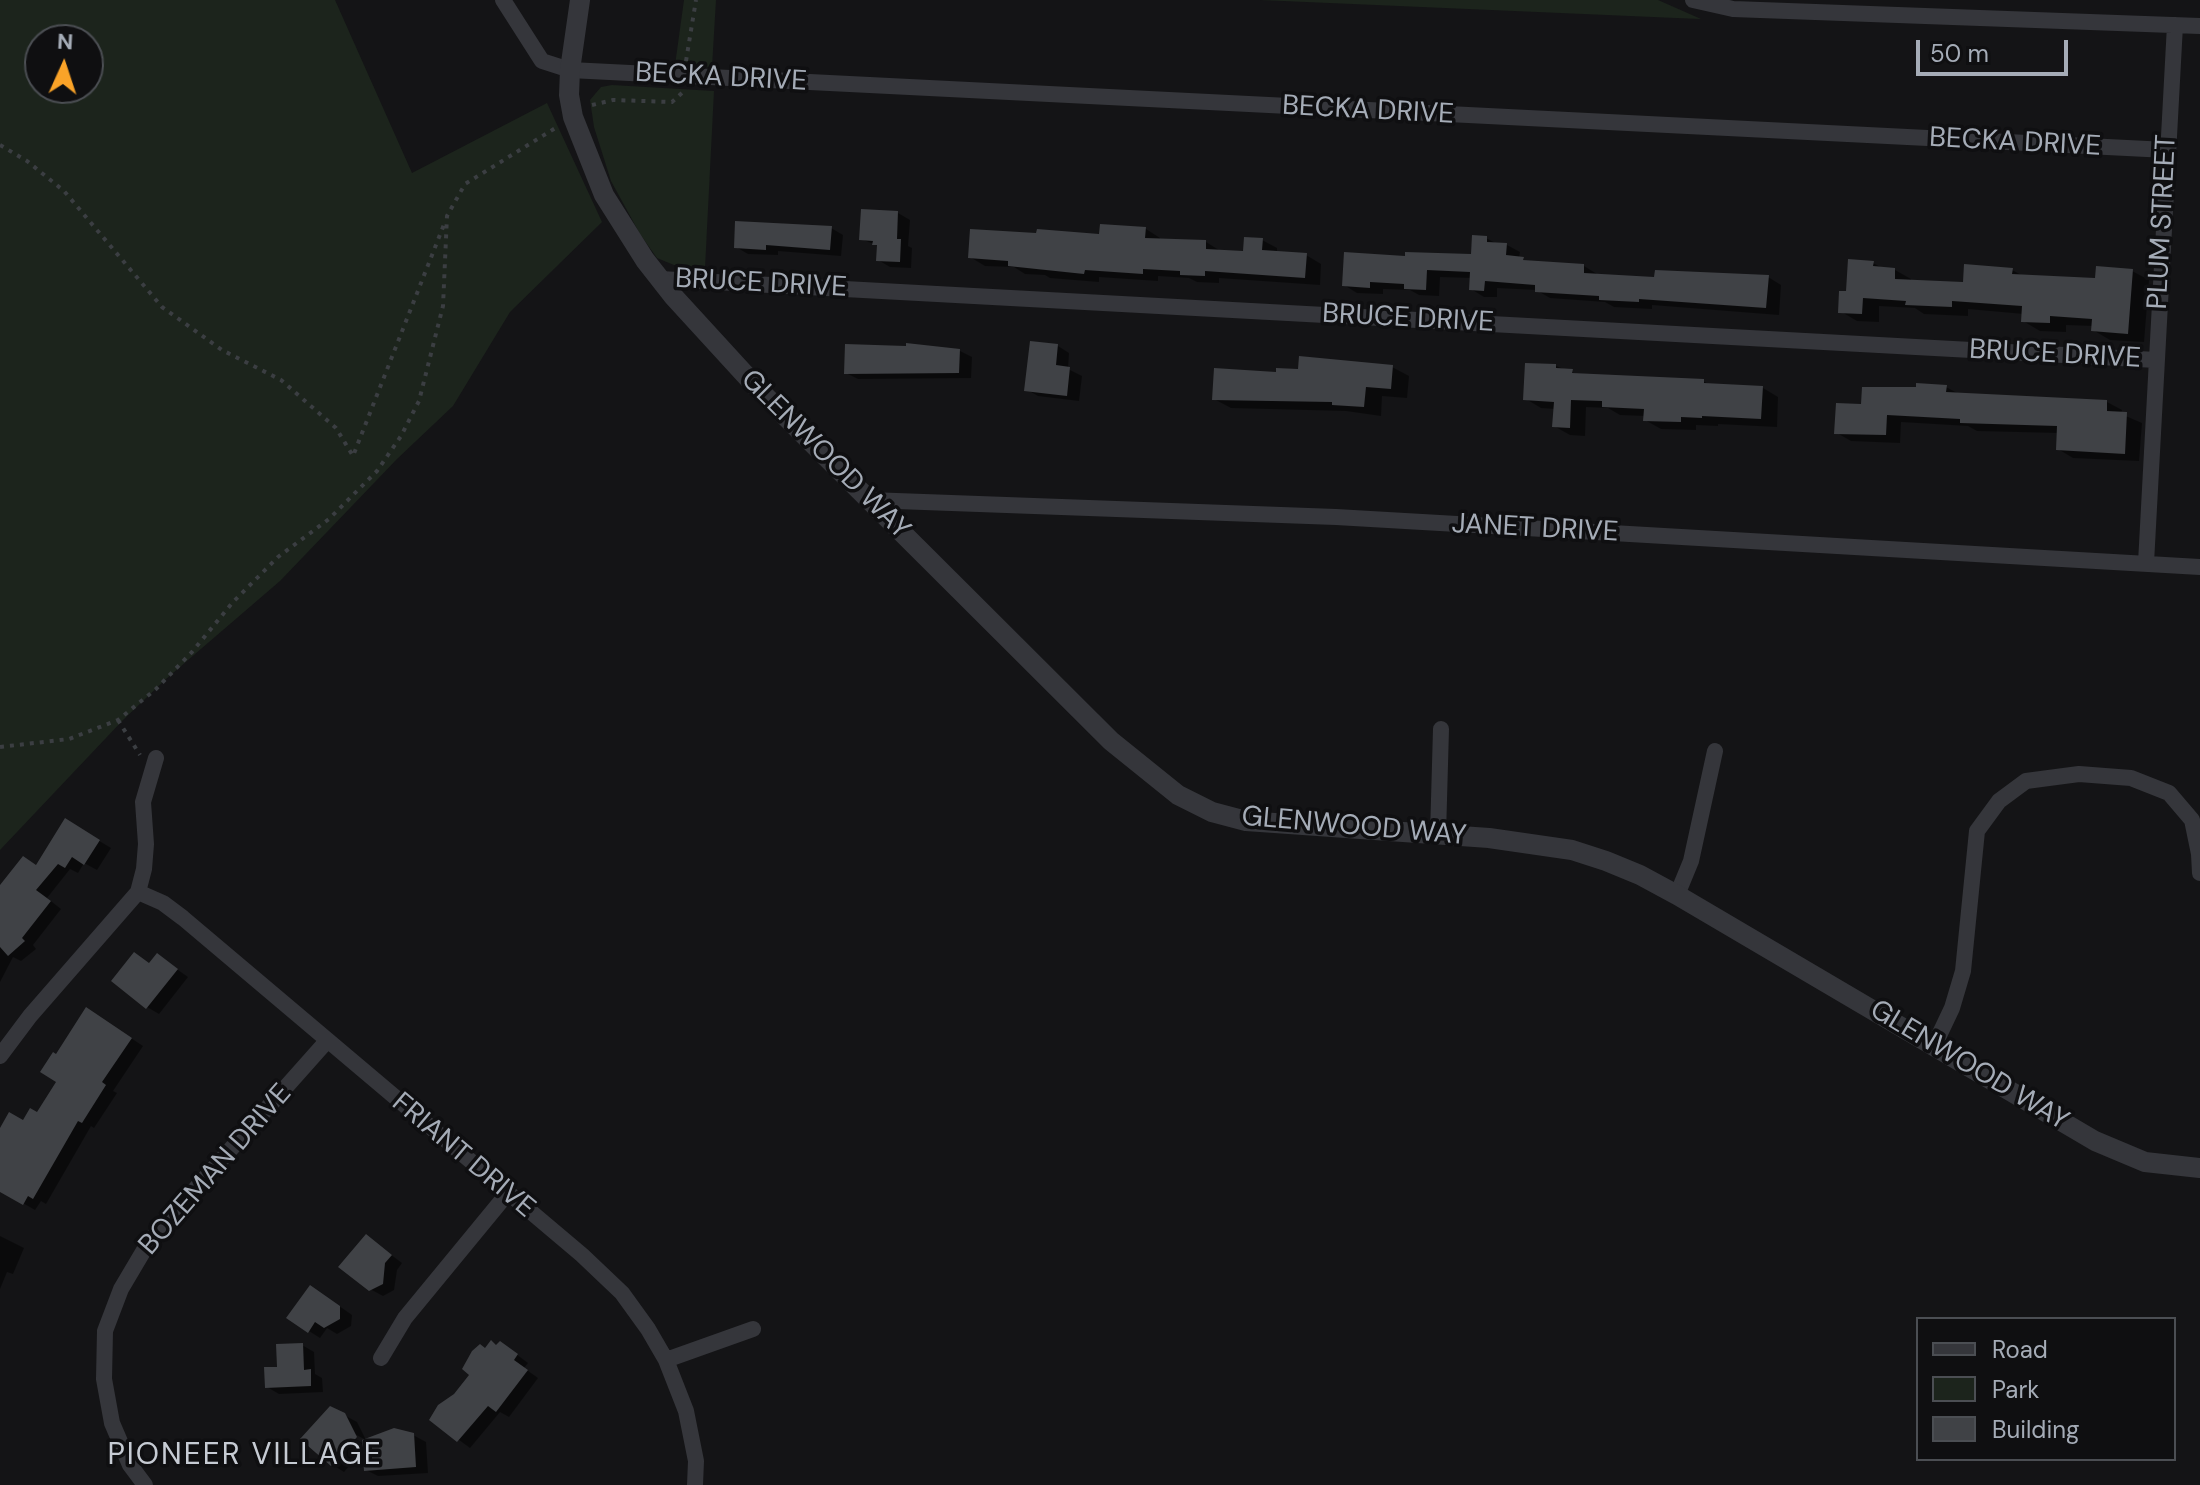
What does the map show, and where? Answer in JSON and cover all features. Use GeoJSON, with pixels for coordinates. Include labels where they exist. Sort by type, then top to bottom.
{"type":"FeatureCollection","features":[{"type":"Feature","properties":{"kind":"street"},"geometry":{"type":"LineString","coordinates":[[503,0],[542,61],[570,70]]}},
{"type":"Feature","properties":{"kind":"street","name":"GLENWOOD WAY"},"geometry":{"type":"LineString","coordinates":[[580,0],[570,70],[569,95],[573,117],[604,195],[660,279],[761,392],[869,500],[1111,741],[1178,795],[1212,812],[1246,821],[1532,843],[1572,850],[1640,875],[1677,895],[2120,1154],[2145,1162],[2200,1168]]}},
{"type":"Feature","properties":{"kind":"street"},"geometry":{"type":"LineString","coordinates":[[1693,0],[1733,9],[1842,6],[2200,26]]}},
{"type":"Feature","properties":{"kind":"street","name":"PLUM STREET"},"geometry":{"type":"LineString","coordinates":[[2146,563],[2175,25]]}},
{"type":"Feature","properties":{"kind":"street","name":"BECKA DRIVE"},"geometry":{"type":"LineString","coordinates":[[570,70],[2167,150]]}},
{"type":"Feature","properties":{"kind":"street","name":"BRUCE DRIVE"},"geometry":{"type":"LineString","coordinates":[[660,279],[2156,360]]}},
{"type":"Feature","properties":{"kind":"street","name":"JANET DRIVE"},"geometry":{"type":"LineString","coordinates":[[869,500],[1336,517],[2200,567]]}},
{"type":"Feature","properties":{"kind":"street"},"geometry":{"type":"LineString","coordinates":[[1438,835],[1441,729]]}},
{"type":"Feature","properties":{"kind":"street"},"geometry":{"type":"LineString","coordinates":[[1677,895],[1691,861],[1715,751]]}},
{"type":"Feature","properties":{"kind":"street"},"geometry":{"type":"LineString","coordinates":[[0,1056],[40,1004],[138,892],[146,844],[143,802],[154,763]]}},
{"type":"Feature","properties":{"kind":"street"},"geometry":{"type":"LineString","coordinates":[[1934,1046],[1952,1008],[1963,971],[1977,831],[1999,801],[2026,781],[2079,774],[2131,778],[2169,793],[2192,820],[2200,873]]}},
{"type":"Feature","properties":{"kind":"street","name":"FRIANT DRIVE"},"geometry":{"type":"LineString","coordinates":[[138,892],[163,903],[183,918],[326,1042],[582,1255],[622,1293],[666,1360],[686,1411],[696,1461],[695,1485]]}},
{"type":"Feature","properties":{"kind":"street","name":"BOZEMAN DRIVE"},"geometry":{"type":"LineString","coordinates":[[145,1485],[130,1465],[112,1423],[104,1379],[105,1331],[121,1289],[150,1240],[326,1042]]}},
{"type":"Feature","properties":{"kind":"street"},"geometry":{"type":"LineString","coordinates":[[381,1358],[405,1318],[507,1194]]}},
{"type":"Feature","properties":{"kind":"street"},"geometry":{"type":"LineString","coordinates":[[666,1360],[753,1329]]}},
{"type":"Feature","properties":{"kind":"path"},"geometry":{"type":"LineString","coordinates":[[0,145],[27,161],[64,191],[162,307],[222,350],[281,380],[336,428],[353,456],[447,216],[465,184],[573,117]]}},
{"type":"Feature","properties":{"kind":"path"},"geometry":{"type":"LineString","coordinates":[[0,747],[69,739],[118,720],[156,689],[192,652],[233,602],[278,557],[329,519],[377,471],[401,436],[419,401],[443,306],[447,216]]}},
{"type":"Feature","properties":{"kind":"path"},"geometry":{"type":"LineString","coordinates":[[118,720],[131,744],[154,763]]}},
{"type":"Feature","properties":{"kind":"green space"},"geometry":{"type":"Polygon","coordinates":[[[0,0],[335,0],[412,173],[547,103],[602,222],[510,312],[453,406],[397,459],[280,581],[123,720],[0,850],[0,0]]]}},
{"type":"Feature","properties":{"kind":"green space"},"geometry":{"type":"Polygon","coordinates":[[[684,0],[716,0],[712,67],[675,65],[684,0]]]}},
{"type":"Feature","properties":{"kind":"green space"},"geometry":{"type":"Polygon","coordinates":[[[1260,0],[1658,0],[1701,19],[1676,18],[1260,0]]]}},
{"type":"Feature","properties":{"kind":"green space"},"geometry":{"type":"Polygon","coordinates":[[[601,87],[714,91],[705,268],[674,265],[657,258],[611,181],[594,127],[590,100],[601,87]]]}},
{"type":"Feature","properties":{"kind":"building"},"geometry":{"type":"Polygon","coordinates":[[[861,209],[898,211],[900,262],[876,261],[877,245],[872,245],[873,241],[859,240],[861,209]]]}},
{"type":"Feature","properties":{"kind":"building"},"geometry":{"type":"Polygon","coordinates":[[[735,221],[832,226],[830,250],[766,245],[766,250],[734,248],[735,221]]]}},
{"type":"Feature","properties":{"kind":"building"},"geometry":{"type":"Polygon","coordinates":[[[1100,224],[1146,227],[1145,238],[1206,240],[1206,249],[1243,251],[1244,237],[1263,238],[1262,250],[1307,253],[1305,278],[1205,271],[1205,276],[1180,275],[1180,271],[1143,269],[1143,274],[1085,270],[1084,274],[1008,266],[1008,261],[968,258],[970,229],[1036,233],[1037,229],[1099,234],[1100,224]]]}},
{"type":"Feature","properties":{"kind":"building"},"geometry":{"type":"Polygon","coordinates":[[[1472,235],[1487,236],[1487,242],[1507,243],[1506,255],[1524,257],[1523,260],[1584,264],[1584,273],[1654,277],[1655,270],[1769,275],[1766,308],[1639,299],[1639,302],[1599,300],[1599,296],[1535,292],[1535,285],[1485,281],[1484,291],[1469,290],[1470,272],[1427,270],[1426,290],[1404,289],[1404,284],[1370,282],[1370,288],[1342,286],[1344,252],[1405,256],[1405,252],[1471,254],[1472,235]]]}},
{"type":"Feature","properties":{"kind":"building"},"geometry":{"type":"Polygon","coordinates":[[[1848,259],[1874,261],[1873,266],[1895,268],[1895,279],[1963,282],[1964,264],[2013,268],[2012,274],[2095,278],[2096,266],[2133,269],[2128,334],[2091,331],[2092,319],[2050,316],[2050,323],[2021,322],[2022,306],[1952,301],[1952,307],[1905,305],[1906,301],[1863,298],[1862,314],[1838,313],[1839,291],[1846,291],[1848,259]]]}},
{"type":"Feature","properties":{"kind":"building"},"geometry":{"type":"Polygon","coordinates":[[[1030,341],[1058,344],[1056,365],[1070,367],[1067,396],[1024,391],[1030,341]]]}},
{"type":"Feature","properties":{"kind":"building"},"geometry":{"type":"Polygon","coordinates":[[[906,343],[960,349],[959,373],[844,374],[845,344],[906,346],[906,343]]]}},
{"type":"Feature","properties":{"kind":"building"},"geometry":{"type":"Polygon","coordinates":[[[1299,356],[1393,365],[1391,389],[1366,387],[1364,407],[1332,405],[1332,402],[1212,400],[1214,368],[1276,372],[1276,368],[1298,369],[1299,356]]]}},
{"type":"Feature","properties":{"kind":"building"},"geometry":{"type":"Polygon","coordinates":[[[1525,363],[1556,364],[1556,368],[1573,369],[1572,373],[1704,379],[1704,383],[1763,386],[1761,419],[1702,416],[1681,417],[1681,422],[1643,421],[1644,409],[1602,407],[1602,401],[1571,400],[1570,428],[1552,427],[1554,402],[1523,400],[1525,363]]]}},
{"type":"Feature","properties":{"kind":"building"},"geometry":{"type":"Polygon","coordinates":[[[1916,383],[1947,385],[1946,392],[2107,400],[2107,411],[2127,412],[2125,454],[2056,450],[2057,426],[1960,423],[1960,419],[1887,415],[1886,435],[1834,434],[1836,403],[1861,404],[1862,387],[1916,387],[1916,383]]]}},
{"type":"Feature","properties":{"kind":"building"},"geometry":{"type":"Polygon","coordinates":[[[65,818],[100,840],[84,865],[72,857],[65,868],[58,864],[36,890],[51,901],[22,938],[25,941],[8,956],[0,947],[0,885],[23,856],[36,865],[65,818]]]}},
{"type":"Feature","properties":{"kind":"building"},"geometry":{"type":"Polygon","coordinates":[[[134,952],[149,963],[157,953],[178,969],[146,1009],[111,981],[134,952]]]}},
{"type":"Feature","properties":{"kind":"building"},"geometry":{"type":"Polygon","coordinates":[[[86,1007],[132,1038],[102,1082],[106,1085],[82,1123],[78,1121],[33,1199],[28,1196],[23,1205],[0,1192],[0,1128],[9,1112],[23,1120],[30,1108],[37,1112],[56,1082],[40,1072],[53,1052],[56,1054],[86,1007]]]}},
{"type":"Feature","properties":{"kind":"building"},"geometry":{"type":"Polygon","coordinates":[[[366,1234],[392,1255],[385,1263],[383,1284],[369,1291],[338,1267],[366,1234]]]}},
{"type":"Feature","properties":{"kind":"building"},"geometry":{"type":"Polygon","coordinates":[[[310,1285],[340,1306],[340,1319],[324,1328],[315,1322],[308,1333],[286,1318],[310,1285]]]}},
{"type":"Feature","properties":{"kind":"building"},"geometry":{"type":"Polygon","coordinates":[[[491,1340],[496,1345],[500,1341],[518,1354],[514,1360],[528,1370],[496,1412],[488,1406],[457,1442],[429,1420],[438,1405],[454,1394],[469,1375],[462,1369],[472,1351],[480,1344],[485,1348],[491,1340]]]}},
{"type":"Feature","properties":{"kind":"building"},"geometry":{"type":"Polygon","coordinates":[[[303,1343],[304,1370],[311,1369],[311,1386],[265,1388],[264,1367],[277,1367],[276,1344],[303,1343]]]}},
{"type":"Feature","properties":{"kind":"building"},"geometry":{"type":"Polygon","coordinates":[[[330,1406],[345,1413],[357,1437],[331,1466],[300,1439],[330,1406]]]}},
{"type":"Feature","properties":{"kind":"building"},"geometry":{"type":"Polygon","coordinates":[[[394,1428],[414,1433],[416,1467],[364,1471],[362,1440],[394,1428]]]}},
{"type":"Feature","properties":{"kind":"district","name":"PIONEER VILLAGE"},"geometry":{"type":"Point","coordinates":[245,1456]}}]}
